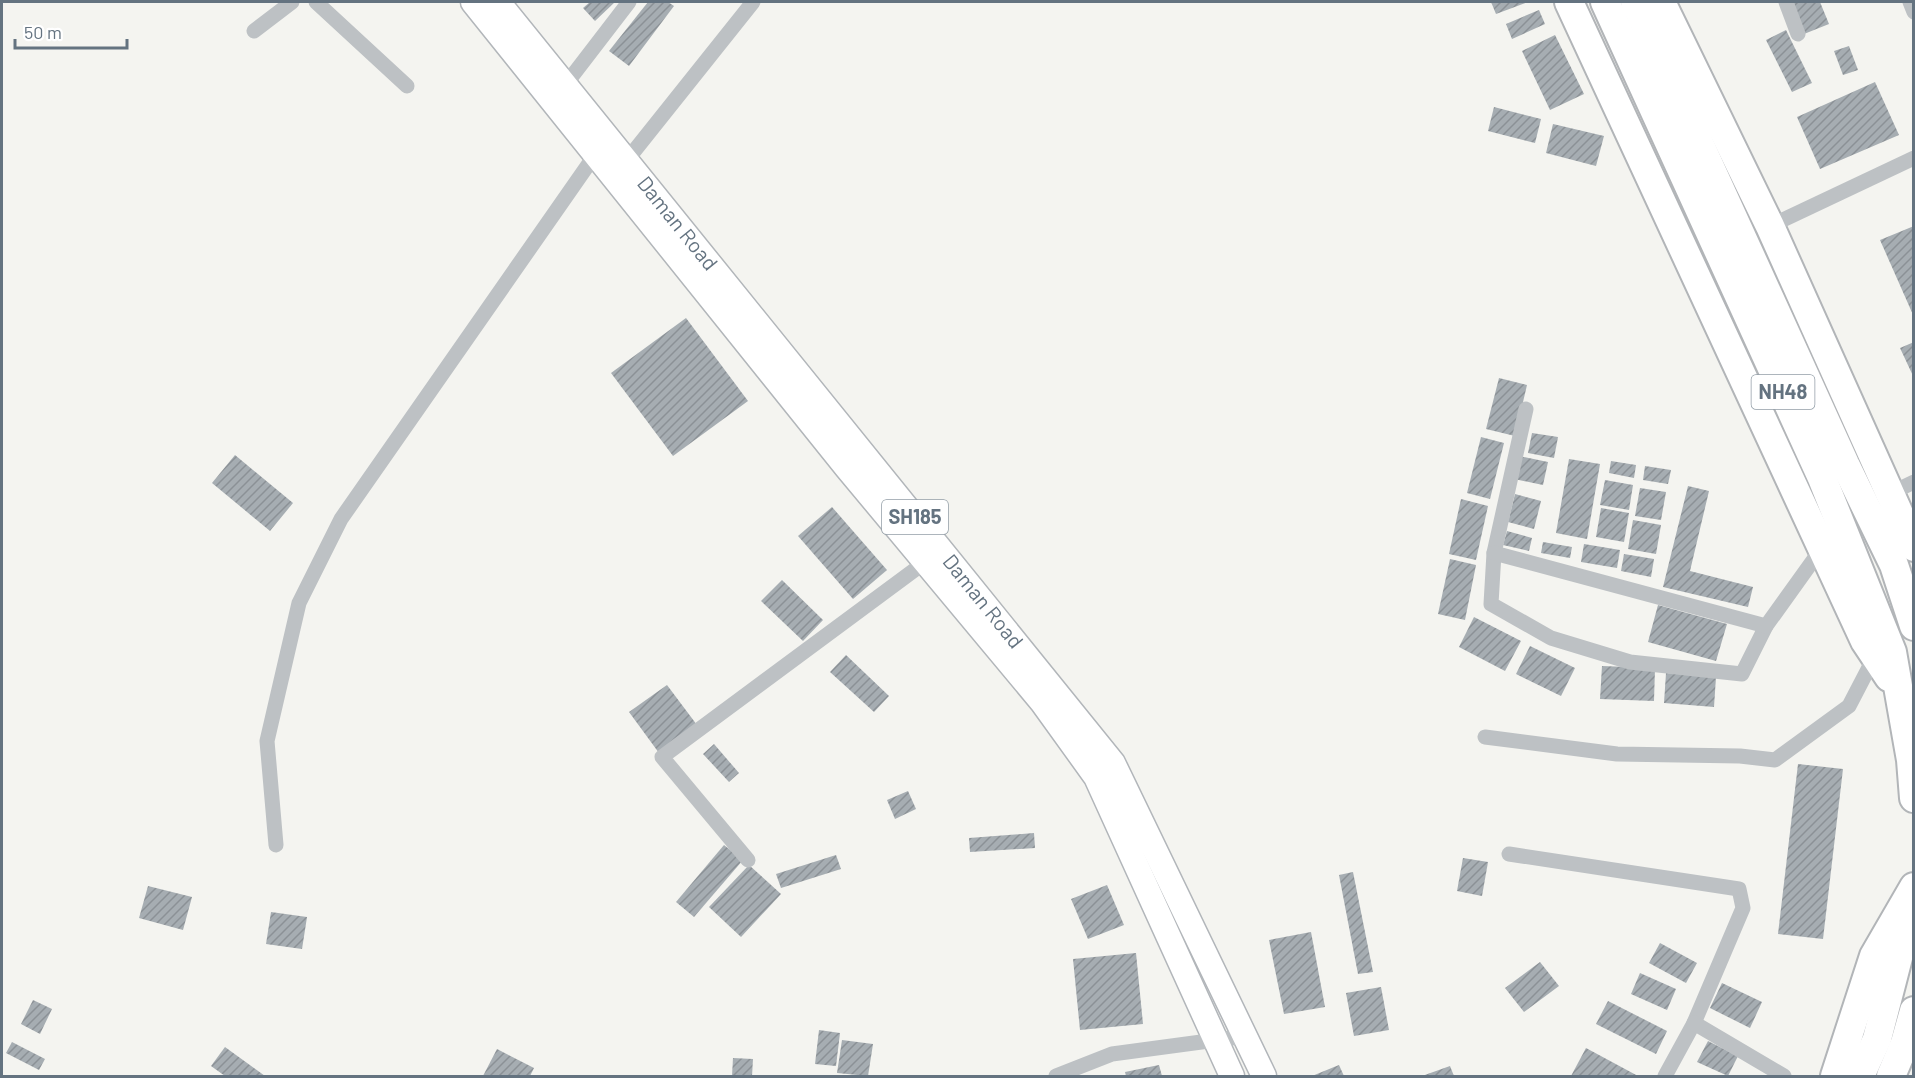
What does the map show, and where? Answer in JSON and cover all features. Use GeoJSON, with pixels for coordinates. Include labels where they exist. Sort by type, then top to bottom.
{"type":"FeatureCollection","features":[{"type":"Feature","properties":{"kind":"highway"},"geometry":{"type":"LineString","coordinates":[[1569,2],[1865,641],[1899,691]]}},
{"type":"Feature","properties":{"kind":"highway","name":"NH48"},"geometry":{"type":"LineString","coordinates":[[1605,2],[1822,478],[1892,652],[1911,760],[1914,798]]}},
{"type":"Feature","properties":{"kind":"highway","name":"NH48"},"geometry":{"type":"LineString","coordinates":[[1635,2],[1840,453],[1894,565],[1914,626]]}},
{"type":"Feature","properties":{"kind":"highway"},"geometry":{"type":"LineString","coordinates":[[1661,2],[1770,226],[1820,342],[1902,488],[1914,547]]}},
{"type":"Feature","properties":{"kind":"highway"},"geometry":{"type":"LineString","coordinates":[[1835,1077],[1874,956],[1914,887]]}},
{"type":"Feature","properties":{"kind":"highway"},"geometry":{"type":"LineString","coordinates":[[1860,1077],[1877,1039],[1914,896]]}},
{"type":"Feature","properties":{"kind":"highway"},"geometry":{"type":"LineString","coordinates":[[1891,1077],[1905,1043],[1914,1011]]}},
{"type":"Feature","properties":{"kind":"main road"},"geometry":{"type":"LineString","coordinates":[[473,2],[558,90]]}},
{"type":"Feature","properties":{"kind":"main road","name":"Daman Road"},"geometry":{"type":"LineString","coordinates":[[498,2],[558,90],[612,153],[933,556],[1113,763],[1264,1077]]}},
{"type":"Feature","properties":{"kind":"main road"},"geometry":{"type":"LineString","coordinates":[[612,153],[933,556],[1096,777],[1232,1077]]}},
{"type":"Feature","properties":{"kind":"street"},"geometry":{"type":"LineString","coordinates":[[254,32],[292,2]]}},
{"type":"Feature","properties":{"kind":"street"},"geometry":{"type":"LineString","coordinates":[[316,2],[407,86]]}},
{"type":"Feature","properties":{"kind":"street"},"geometry":{"type":"LineString","coordinates":[[558,90],[629,2]]}},
{"type":"Feature","properties":{"kind":"street"},"geometry":{"type":"LineString","coordinates":[[276,844],[267,741],[299,603],[341,519],[612,153],[753,2]]}},
{"type":"Feature","properties":{"kind":"street"},"geometry":{"type":"LineString","coordinates":[[1786,2],[1798,34]]}},
{"type":"Feature","properties":{"kind":"street"},"geometry":{"type":"LineString","coordinates":[[1910,2],[1914,12]]}},
{"type":"Feature","properties":{"kind":"street"},"geometry":{"type":"LineString","coordinates":[[1770,226],[1914,158]]}},
{"type":"Feature","properties":{"kind":"street"},"geometry":{"type":"LineString","coordinates":[[1526,409],[1494,553],[1491,604],[1551,639],[1630,662],[1742,674],[1766,626],[1822,548]]}},
{"type":"Feature","properties":{"kind":"street"},"geometry":{"type":"LineString","coordinates":[[1494,553],[1766,626]]}},
{"type":"Feature","properties":{"kind":"street"},"geometry":{"type":"LineString","coordinates":[[748,860],[662,757],[933,556]]}},
{"type":"Feature","properties":{"kind":"street"},"geometry":{"type":"LineString","coordinates":[[1485,737],[1617,754],[1740,756],[1775,760],[1849,706],[1875,656]]}},
{"type":"Feature","properties":{"kind":"street"},"geometry":{"type":"LineString","coordinates":[[1509,854],[1739,890],[1743,908],[1694,1023],[1665,1077]]}},
{"type":"Feature","properties":{"kind":"street"},"geometry":{"type":"LineString","coordinates":[[1694,1023],[1784,1077]]}},
{"type":"Feature","properties":{"kind":"street"},"geometry":{"type":"LineString","coordinates":[[1056,1077],[1112,1054],[1246,1036]]}},
{"type":"Feature","properties":{"kind":"building"},"geometry":{"type":"Polygon","coordinates":[[[590,2],[615,2],[595,21],[583,8],[590,2]]]}},
{"type":"Feature","properties":{"kind":"building"},"geometry":{"type":"Polygon","coordinates":[[[648,2],[668,2],[674,6],[629,66],[609,51],[648,2]]]}},
{"type":"Feature","properties":{"kind":"building"},"geometry":{"type":"Polygon","coordinates":[[[1491,2],[1528,2],[1496,14],[1491,2]]]}},
{"type":"Feature","properties":{"kind":"building"},"geometry":{"type":"Polygon","coordinates":[[[1791,2],[1820,2],[1829,24],[1804,34],[1791,2]]]}},
{"type":"Feature","properties":{"kind":"building"},"geometry":{"type":"Polygon","coordinates":[[[1539,10],[1545,24],[1512,39],[1506,24],[1539,10]]]}},
{"type":"Feature","properties":{"kind":"building"},"geometry":{"type":"Polygon","coordinates":[[[1786,30],[1812,83],[1792,92],[1766,40],[1786,30]]]}},
{"type":"Feature","properties":{"kind":"building"},"geometry":{"type":"Polygon","coordinates":[[[1555,35],[1584,94],[1550,110],[1522,51],[1555,35]]]}},
{"type":"Feature","properties":{"kind":"building"},"geometry":{"type":"Polygon","coordinates":[[[1849,46],[1858,70],[1843,75],[1834,51],[1849,46]]]}},
{"type":"Feature","properties":{"kind":"building"},"geometry":{"type":"Polygon","coordinates":[[[1875,82],[1899,135],[1820,169],[1797,117],[1875,82]]]}},
{"type":"Feature","properties":{"kind":"building"},"geometry":{"type":"Polygon","coordinates":[[[1494,107],[1541,119],[1535,143],[1488,131],[1494,107]]]}},
{"type":"Feature","properties":{"kind":"building"},"geometry":{"type":"Polygon","coordinates":[[[1553,124],[1604,136],[1596,166],[1546,153],[1553,124]]]}},
{"type":"Feature","properties":{"kind":"building"},"geometry":{"type":"Polygon","coordinates":[[[1914,226],[1914,317],[1880,240],[1914,226]]]}},
{"type":"Feature","properties":{"kind":"building"},"geometry":{"type":"Polygon","coordinates":[[[686,318],[748,401],[673,456],[611,373],[686,318]]]}},
{"type":"Feature","properties":{"kind":"building"},"geometry":{"type":"Polygon","coordinates":[[[1914,342],[1914,378],[1900,348],[1914,342]]]}},
{"type":"Feature","properties":{"kind":"building"},"geometry":{"type":"Polygon","coordinates":[[[1499,378],[1527,385],[1515,436],[1486,429],[1499,378]]]}},
{"type":"Feature","properties":{"kind":"building"},"geometry":{"type":"Polygon","coordinates":[[[1532,433],[1558,437],[1554,458],[1528,453],[1532,433]]]}},
{"type":"Feature","properties":{"kind":"building"},"geometry":{"type":"Polygon","coordinates":[[[1481,437],[1504,443],[1490,499],[1467,493],[1481,437]]]}},
{"type":"Feature","properties":{"kind":"building"},"geometry":{"type":"Polygon","coordinates":[[[235,455],[293,503],[270,531],[212,483],[235,455]]]}},
{"type":"Feature","properties":{"kind":"building"},"geometry":{"type":"Polygon","coordinates":[[[1519,456],[1548,462],[1543,485],[1514,479],[1519,456]]]}},
{"type":"Feature","properties":{"kind":"building"},"geometry":{"type":"Polygon","coordinates":[[[1569,459],[1600,464],[1587,539],[1556,533],[1569,459]]]}},
{"type":"Feature","properties":{"kind":"building"},"geometry":{"type":"Polygon","coordinates":[[[1611,461],[1636,465],[1634,478],[1609,473],[1611,461]]]}},
{"type":"Feature","properties":{"kind":"building"},"geometry":{"type":"Polygon","coordinates":[[[1645,466],[1671,470],[1668,484],[1643,480],[1645,466]]]}},
{"type":"Feature","properties":{"kind":"building"},"geometry":{"type":"Polygon","coordinates":[[[1605,480],[1633,485],[1629,510],[1600,505],[1605,480]]]}},
{"type":"Feature","properties":{"kind":"building"},"geometry":{"type":"Polygon","coordinates":[[[1688,486],[1709,491],[1690,571],[1753,587],[1748,607],[1663,587],[1688,486]]]}},
{"type":"Feature","properties":{"kind":"building"},"geometry":{"type":"Polygon","coordinates":[[[1640,488],[1666,492],[1661,520],[1635,516],[1640,488]]]}},
{"type":"Feature","properties":{"kind":"building"},"geometry":{"type":"Polygon","coordinates":[[[1515,494],[1541,501],[1534,529],[1508,522],[1515,494]]]}},
{"type":"Feature","properties":{"kind":"building"},"geometry":{"type":"Polygon","coordinates":[[[1461,499],[1488,506],[1476,560],[1449,554],[1461,499]]]}},
{"type":"Feature","properties":{"kind":"building"},"geometry":{"type":"Polygon","coordinates":[[[832,507],[887,570],[853,599],[798,536],[832,507]]]}},
{"type":"Feature","properties":{"kind":"building"},"geometry":{"type":"Polygon","coordinates":[[[1601,508],[1629,513],[1624,542],[1596,537],[1601,508]]]}},
{"type":"Feature","properties":{"kind":"building"},"geometry":{"type":"Polygon","coordinates":[[[1633,520],[1661,525],[1656,554],[1628,549],[1633,520]]]}},
{"type":"Feature","properties":{"kind":"building"},"geometry":{"type":"Polygon","coordinates":[[[1507,531],[1532,538],[1529,551],[1503,545],[1507,531]]]}},
{"type":"Feature","properties":{"kind":"building"},"geometry":{"type":"Polygon","coordinates":[[[1543,542],[1572,547],[1570,558],[1541,553],[1543,542]]]}},
{"type":"Feature","properties":{"kind":"building"},"geometry":{"type":"Polygon","coordinates":[[[1584,544],[1620,550],[1617,568],[1581,562],[1584,544]]]}},
{"type":"Feature","properties":{"kind":"building"},"geometry":{"type":"Polygon","coordinates":[[[1624,554],[1654,559],[1651,577],[1621,571],[1624,554]]]}},
{"type":"Feature","properties":{"kind":"building"},"geometry":{"type":"Polygon","coordinates":[[[1450,559],[1476,565],[1465,620],[1438,614],[1450,559]]]}},
{"type":"Feature","properties":{"kind":"building"},"geometry":{"type":"Polygon","coordinates":[[[782,580],[823,620],[803,641],[761,601],[782,580]]]}},
{"type":"Feature","properties":{"kind":"building"},"geometry":{"type":"Polygon","coordinates":[[[1658,605],[1727,624],[1716,661],[1648,642],[1658,605]]]}},
{"type":"Feature","properties":{"kind":"building"},"geometry":{"type":"Polygon","coordinates":[[[1474,617],[1521,641],[1505,671],[1459,647],[1474,617]]]}},
{"type":"Feature","properties":{"kind":"building"},"geometry":{"type":"Polygon","coordinates":[[[1530,646],[1575,668],[1561,696],[1516,674],[1530,646]]]}},
{"type":"Feature","properties":{"kind":"building"},"geometry":{"type":"Polygon","coordinates":[[[846,655],[889,696],[874,712],[830,672],[846,655]]]}},
{"type":"Feature","properties":{"kind":"building"},"geometry":{"type":"Polygon","coordinates":[[[1602,666],[1655,668],[1654,701],[1600,699],[1602,666]]]}},
{"type":"Feature","properties":{"kind":"building"},"geometry":{"type":"Polygon","coordinates":[[[1666,673],[1716,677],[1714,707],[1664,703],[1666,673]]]}},
{"type":"Feature","properties":{"kind":"building"},"geometry":{"type":"Polygon","coordinates":[[[667,685],[697,725],[659,753],[629,712],[667,685]]]}},
{"type":"Feature","properties":{"kind":"building"},"geometry":{"type":"Polygon","coordinates":[[[714,744],[739,773],[729,782],[703,754],[714,744]]]}},
{"type":"Feature","properties":{"kind":"building"},"geometry":{"type":"Polygon","coordinates":[[[1798,764],[1843,769],[1823,939],[1778,934],[1798,764]]]}},
{"type":"Feature","properties":{"kind":"building"},"geometry":{"type":"Polygon","coordinates":[[[908,791],[916,809],[895,819],[887,800],[908,791]]]}},
{"type":"Feature","properties":{"kind":"building"},"geometry":{"type":"Polygon","coordinates":[[[1034,833],[1035,848],[970,852],[969,838],[1034,833]]]}},
{"type":"Feature","properties":{"kind":"building"},"geometry":{"type":"Polygon","coordinates":[[[724,845],[743,860],[694,917],[676,902],[724,845]]]}},
{"type":"Feature","properties":{"kind":"building"},"geometry":{"type":"Polygon","coordinates":[[[836,855],[841,869],[781,888],[776,874],[836,855]]]}},
{"type":"Feature","properties":{"kind":"building"},"geometry":{"type":"Polygon","coordinates":[[[1463,858],[1488,862],[1482,896],[1457,891],[1463,858]]]}},
{"type":"Feature","properties":{"kind":"building"},"geometry":{"type":"Polygon","coordinates":[[[749,865],[781,894],[741,937],[709,907],[749,865]]]}},
{"type":"Feature","properties":{"kind":"building"},"geometry":{"type":"Polygon","coordinates":[[[1353,872],[1373,972],[1358,974],[1339,875],[1353,872]]]}},
{"type":"Feature","properties":{"kind":"building"},"geometry":{"type":"Polygon","coordinates":[[[1107,885],[1124,925],[1088,939],[1071,899],[1107,885]]]}},
{"type":"Feature","properties":{"kind":"building"},"geometry":{"type":"Polygon","coordinates":[[[148,886],[192,897],[183,930],[139,918],[148,886]]]}},
{"type":"Feature","properties":{"kind":"building"},"geometry":{"type":"Polygon","coordinates":[[[271,912],[307,917],[302,949],[266,944],[271,912]]]}},
{"type":"Feature","properties":{"kind":"building"},"geometry":{"type":"Polygon","coordinates":[[[1311,932],[1325,1007],[1284,1014],[1269,940],[1311,932]]]}},
{"type":"Feature","properties":{"kind":"building"},"geometry":{"type":"Polygon","coordinates":[[[1660,943],[1697,963],[1686,983],[1649,963],[1660,943]]]}},
{"type":"Feature","properties":{"kind":"building"},"geometry":{"type":"Polygon","coordinates":[[[1136,953],[1143,1024],[1080,1030],[1073,959],[1136,953]]]}},
{"type":"Feature","properties":{"kind":"building"},"geometry":{"type":"Polygon","coordinates":[[[1540,962],[1559,986],[1524,1012],[1505,988],[1540,962]]]}},
{"type":"Feature","properties":{"kind":"building"},"geometry":{"type":"Polygon","coordinates":[[[1640,973],[1676,989],[1667,1010],[1631,994],[1640,973]]]}},
{"type":"Feature","properties":{"kind":"building"},"geometry":{"type":"Polygon","coordinates":[[[1722,983],[1762,1002],[1750,1028],[1710,1008],[1722,983]]]}},
{"type":"Feature","properties":{"kind":"building"},"geometry":{"type":"Polygon","coordinates":[[[1381,987],[1389,1030],[1354,1036],[1346,993],[1381,987]]]}},
{"type":"Feature","properties":{"kind":"building"},"geometry":{"type":"Polygon","coordinates":[[[33,1000],[52,1009],[40,1034],[21,1024],[33,1000]]]}},
{"type":"Feature","properties":{"kind":"building"},"geometry":{"type":"Polygon","coordinates":[[[1608,1001],[1667,1031],[1656,1054],[1596,1024],[1608,1001]]]}},
{"type":"Feature","properties":{"kind":"building"},"geometry":{"type":"Polygon","coordinates":[[[819,1030],[840,1033],[836,1066],[815,1064],[819,1030]]]}},
{"type":"Feature","properties":{"kind":"building"},"geometry":{"type":"Polygon","coordinates":[[[842,1040],[873,1044],[868,1076],[837,1073],[842,1040]]]}},
{"type":"Feature","properties":{"kind":"building"},"geometry":{"type":"Polygon","coordinates":[[[1708,1041],[1738,1056],[1728,1076],[1697,1062],[1708,1041]]]}},
{"type":"Feature","properties":{"kind":"building"},"geometry":{"type":"Polygon","coordinates":[[[12,1042],[45,1059],[39,1070],[6,1053],[12,1042]]]}},
{"type":"Feature","properties":{"kind":"building"},"geometry":{"type":"Polygon","coordinates":[[[225,1047],[265,1076],[225,1076],[211,1066],[225,1047]]]}},
{"type":"Feature","properties":{"kind":"building"},"geometry":{"type":"Polygon","coordinates":[[[1586,1048],[1638,1076],[1571,1076],[1586,1048]]]}},
{"type":"Feature","properties":{"kind":"building"},"geometry":{"type":"Polygon","coordinates":[[[497,1049],[534,1068],[530,1076],[483,1076],[497,1049]]]}},
{"type":"Feature","properties":{"kind":"building"},"geometry":{"type":"Polygon","coordinates":[[[733,1058],[753,1059],[752,1076],[732,1076],[733,1058]]]}},
{"type":"Feature","properties":{"kind":"building"},"geometry":{"type":"Polygon","coordinates":[[[1159,1065],[1162,1076],[1126,1076],[1125,1072],[1159,1065]]]}},
{"type":"Feature","properties":{"kind":"building"},"geometry":{"type":"Polygon","coordinates":[[[1339,1065],[1344,1076],[1312,1076],[1339,1065]]]}},
{"type":"Feature","properties":{"kind":"building"},"geometry":{"type":"Polygon","coordinates":[[[1450,1066],[1454,1076],[1422,1076],[1450,1066]]]}}]}
